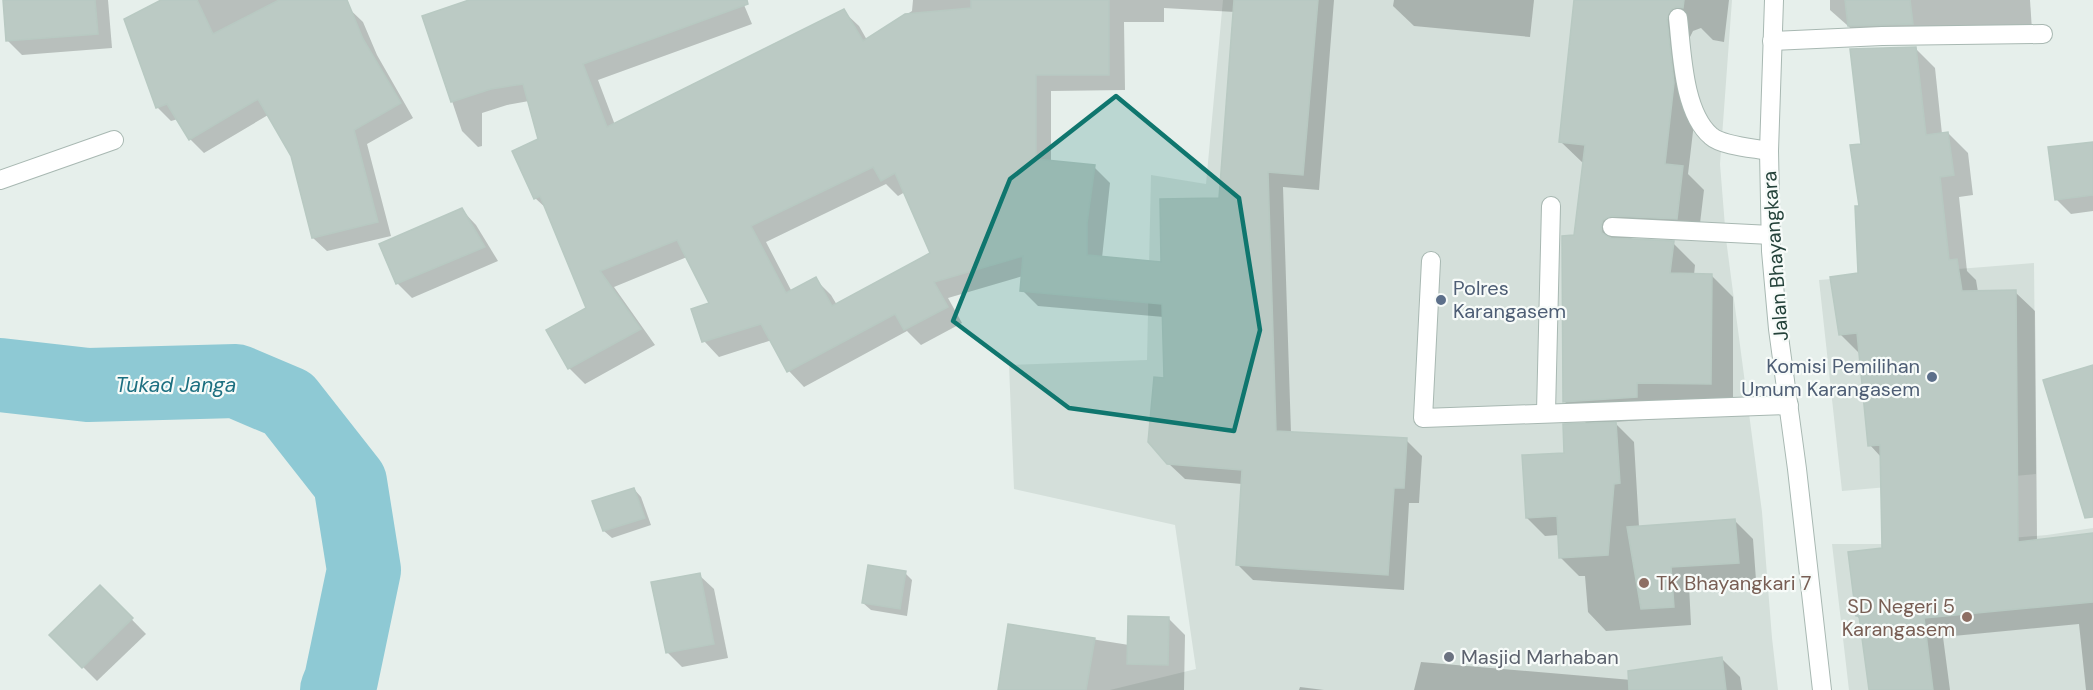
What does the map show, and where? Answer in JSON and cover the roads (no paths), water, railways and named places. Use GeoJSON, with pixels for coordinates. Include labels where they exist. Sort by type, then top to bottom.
{"type":"FeatureCollection","features":[{"type":"Feature","properties":{"kind":"street","name":"Jalan Bhayangkara"},"geometry":{"type":"LineString","coordinates":[[1774,0],[1769,151],[1771,235],[1779,329],[1822,690]]}},
{"type":"Feature","properties":{"kind":"street"},"geometry":{"type":"LineString","coordinates":[[1678,18],[1685,80],[1699,122],[1712,138],[1734,145],[1769,151]]}},
{"type":"Feature","properties":{"kind":"street"},"geometry":{"type":"LineString","coordinates":[[1772,41],[2043,33]]}},
{"type":"Feature","properties":{"kind":"street"},"geometry":{"type":"LineString","coordinates":[[0,180],[114,141]]}},
{"type":"Feature","properties":{"kind":"street"},"geometry":{"type":"LineString","coordinates":[[1546,412],[1551,206]]}},
{"type":"Feature","properties":{"kind":"street"},"geometry":{"type":"LineString","coordinates":[[1612,227],[1771,235]]}},
{"type":"Feature","properties":{"kind":"street"},"geometry":{"type":"LineString","coordinates":[[1431,261],[1423,418],[1789,405]]}},
{"type":"Feature","properties":{"kind":"waterway","name":"Tukad Janga"},"geometry":{"type":"LineString","coordinates":[[0,375],[88,385],[236,381],[288,403],[350,482],[364,570],[337,690]]}},
{"type":"Feature","properties":{"kind":"place","name":"Polres Karangasem"},"geometry":{"type":"Point","coordinates":[1441,300]}},
{"type":"Feature","properties":{"kind":"place","name":"Komisi Pemilihan Umum Karangasem"},"geometry":{"type":"Point","coordinates":[1932,377]}},
{"type":"Feature","properties":{"kind":"place","name":"TK Bhayangkari 7"},"geometry":{"type":"Point","coordinates":[1644,583]}},
{"type":"Feature","properties":{"kind":"place","name":"SD Negeri 5 Karangasem"},"geometry":{"type":"Point","coordinates":[1967,617]}},
{"type":"Feature","properties":{"kind":"place","name":"Masjid Marhaban"},"geometry":{"type":"Point","coordinates":[1449,657]}}]}
